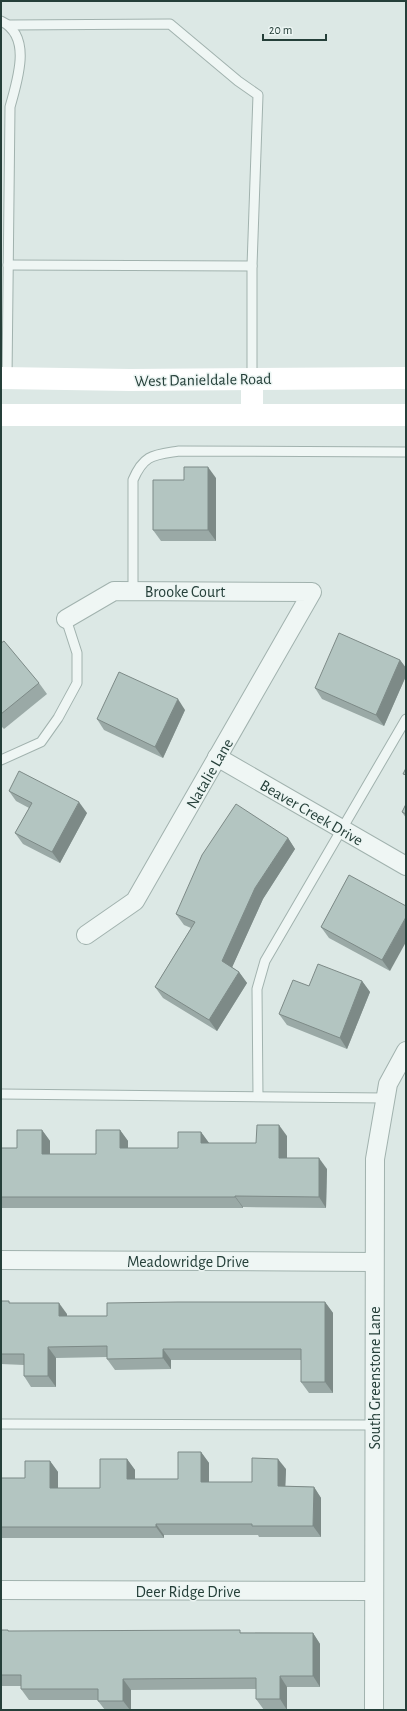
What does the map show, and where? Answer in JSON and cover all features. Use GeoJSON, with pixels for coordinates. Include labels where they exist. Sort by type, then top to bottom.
{"type":"FeatureCollection","features":[{"type":"Feature","properties":{"kind":"main road","name":"West Danieldale Road"},"geometry":{"type":"LineString","coordinates":[[4,378],[130,380],[406,378]]}},
{"type":"Feature","properties":{"kind":"main road"},"geometry":{"type":"LineString","coordinates":[[252,379],[252,415]]}},
{"type":"Feature","properties":{"kind":"main road"},"geometry":{"type":"LineString","coordinates":[[1,415],[406,415]]}},
{"type":"Feature","properties":{"kind":"street","name":"Brooke Court"},"geometry":{"type":"LineString","coordinates":[[66,619],[114,591],[312,592]]}},
{"type":"Feature","properties":{"kind":"street","name":"Natalie Lane"},"geometry":{"type":"LineString","coordinates":[[86,935],[135,901],[312,592]]}},
{"type":"Feature","properties":{"kind":"street","name":"Beaver Creek Drive"},"geometry":{"type":"LineString","coordinates":[[217,758],[406,866]]}},
{"type":"Feature","properties":{"kind":"street","name":"South Greenstone Lane"},"geometry":{"type":"LineString","coordinates":[[374,1710],[375,1159],[388,1084],[406,1051]]}},
{"type":"Feature","properties":{"kind":"street","name":"Meadowridge Drive"},"geometry":{"type":"LineString","coordinates":[[1,1260],[374,1262]]}},
{"type":"Feature","properties":{"kind":"street","name":"Deer Ridge Drive"},"geometry":{"type":"LineString","coordinates":[[1,1590],[374,1591]]}},
{"type":"Feature","properties":{"kind":"lane"},"geometry":{"type":"LineString","coordinates":[[5,23],[170,24],[258,96],[252,266],[252,379]]}},
{"type":"Feature","properties":{"kind":"lane"},"geometry":{"type":"LineString","coordinates":[[4,378],[8,265],[10,107],[20,70],[20,42],[5,23]]}},
{"type":"Feature","properties":{"kind":"lane"},"geometry":{"type":"LineString","coordinates":[[8,265],[252,266]]}},
{"type":"Feature","properties":{"kind":"lane"},"geometry":{"type":"LineString","coordinates":[[133,591],[133,480],[139,466],[152,455],[179,451],[406,452]]}},
{"type":"Feature","properties":{"kind":"lane"},"geometry":{"type":"LineString","coordinates":[[1,760],[41,742],[58,718],[77,683],[77,653],[66,619]]}},
{"type":"Feature","properties":{"kind":"lane"},"geometry":{"type":"LineString","coordinates":[[258,1096],[257,989],[265,961],[406,719]]}},
{"type":"Feature","properties":{"kind":"lane"},"geometry":{"type":"LineString","coordinates":[[1,1094],[385,1098]]}},
{"type":"Feature","properties":{"kind":"lane"},"geometry":{"type":"LineString","coordinates":[[1,1424],[374,1425]]}},
{"type":"Feature","properties":{"kind":"building"},"geometry":{"type":"Polygon","coordinates":[[[184,467],[208,467],[208,530],[153,530],[153,480],[184,480],[184,467]]]}},
{"type":"Feature","properties":{"kind":"building"},"geometry":{"type":"Polygon","coordinates":[[[339,633],[400,660],[376,715],[315,688],[339,633]]]}},
{"type":"Feature","properties":{"kind":"building"},"geometry":{"type":"Polygon","coordinates":[[[4,641],[39,683],[1,714],[1,643],[4,641]]]}},
{"type":"Feature","properties":{"kind":"building"},"geometry":{"type":"Polygon","coordinates":[[[119,672],[178,699],[155,747],[97,719],[119,672]]]}},
{"type":"Feature","properties":{"kind":"building"},"geometry":{"type":"Polygon","coordinates":[[[406,768],[406,775],[403,774],[406,768]]]}},
{"type":"Feature","properties":{"kind":"building"},"geometry":{"type":"Polygon","coordinates":[[[19,771],[79,802],[52,852],[15,833],[32,803],[9,791],[19,771]]]}},
{"type":"Feature","properties":{"kind":"building"},"geometry":{"type":"Polygon","coordinates":[[[236,804],[288,838],[255,888],[222,961],[239,972],[209,1020],[155,987],[195,922],[176,914],[202,855],[236,804]]]}},
{"type":"Feature","properties":{"kind":"building"},"geometry":{"type":"Polygon","coordinates":[[[406,804],[406,814],[402,812],[406,804]]]}},
{"type":"Feature","properties":{"kind":"building"},"geometry":{"type":"Polygon","coordinates":[[[349,875],[406,906],[406,917],[382,960],[321,927],[349,875]]]}},
{"type":"Feature","properties":{"kind":"building"},"geometry":{"type":"Polygon","coordinates":[[[318,964],[362,981],[340,1038],[279,1014],[293,980],[309,986],[318,964]]]}},
{"type":"Feature","properties":{"kind":"building"},"geometry":{"type":"Polygon","coordinates":[[[257,1125],[279,1125],[279,1158],[319,1158],[319,1197],[1,1197],[1,1148],[17,1148],[17,1130],[42,1130],[42,1154],[96,1154],[96,1130],[120,1130],[120,1148],[178,1148],[178,1132],[201,1132],[201,1143],[256,1143],[257,1125]]]}},
{"type":"Feature","properties":{"kind":"building"},"geometry":{"type":"Polygon","coordinates":[[[1,1301],[9,1301],[9,1303],[59,1303],[59,1316],[107,1316],[107,1303],[325,1302],[325,1382],[301,1382],[301,1349],[163,1349],[163,1358],[107,1359],[107,1346],[48,1347],[48,1376],[24,1376],[24,1354],[1,1354],[1,1301]]]}},
{"type":"Feature","properties":{"kind":"building"},"geometry":{"type":"Polygon","coordinates":[[[178,1452],[201,1452],[201,1482],[252,1482],[252,1458],[278,1459],[278,1486],[314,1487],[313,1526],[252,1526],[252,1524],[156,1524],[156,1527],[1,1527],[1,1478],[25,1478],[25,1461],[50,1461],[50,1488],[100,1488],[100,1459],[127,1459],[127,1479],[178,1479],[178,1452]]]}},
{"type":"Feature","properties":{"kind":"building"},"geometry":{"type":"Polygon","coordinates":[[[1,1630],[240,1630],[240,1633],[313,1633],[313,1676],[280,1676],[280,1699],[256,1699],[256,1678],[123,1679],[123,1701],[98,1701],[98,1689],[21,1689],[21,1675],[1,1675],[1,1630]]]}}]}
